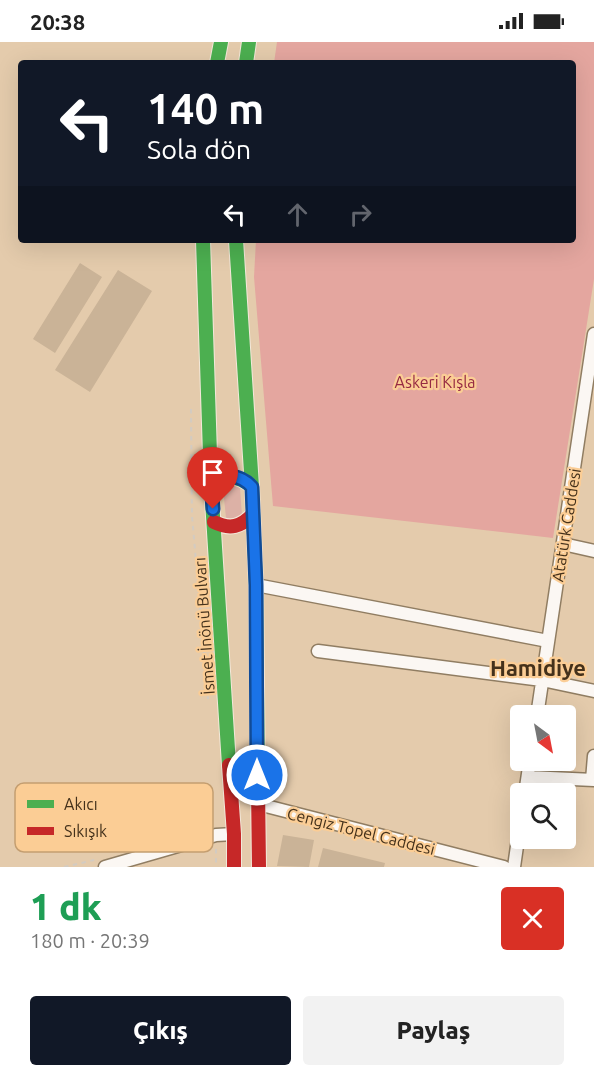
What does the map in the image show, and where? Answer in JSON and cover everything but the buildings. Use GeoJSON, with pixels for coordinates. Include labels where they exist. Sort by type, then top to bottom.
{"type":"FeatureCollection","features":[{"type":"Feature","properties":{"kind":"main road"},"geometry":{"type":"LineString","coordinates":[[218,60],[221,42]]}},
{"type":"Feature","properties":{"kind":"main road"},"geometry":{"type":"LineString","coordinates":[[246,60],[249,42]]}},
{"type":"Feature","properties":{"kind":"main road","name":"İsmet İnönü Bulvarı"},"geometry":{"type":"LineString","coordinates":[[203,243],[211,484],[234,834],[234,867]]}},
{"type":"Feature","properties":{"kind":"main road"},"geometry":{"type":"LineString","coordinates":[[236,243],[256,585],[259,867]]}},
{"type":"Feature","properties":{"kind":"main road"},"geometry":{"type":"LineString","coordinates":[[211,484],[224,476],[232,476],[246,481],[252,487]]}},
{"type":"Feature","properties":{"kind":"main road"},"geometry":{"type":"LineString","coordinates":[[214,522],[230,528],[245,523],[253,514]]}},
{"type":"Feature","properties":{"kind":"street","name":"Atatürk Caddesi"},"geometry":{"type":"LineString","coordinates":[[539,705],[594,334]]}},
{"type":"Feature","properties":{"kind":"street"},"geometry":{"type":"LineString","coordinates":[[563,544],[594,551]]}},
{"type":"Feature","properties":{"kind":"street"},"geometry":{"type":"LineString","coordinates":[[256,585],[548,641]]}},
{"type":"Feature","properties":{"kind":"street"},"geometry":{"type":"LineString","coordinates":[[318,651],[542,680],[594,691]]}},
{"type":"Feature","properties":{"kind":"street"},"geometry":{"type":"LineString","coordinates":[[528,777],[593,780],[594,756]]}},
{"type":"Feature","properties":{"kind":"street"},"geometry":{"type":"LineString","coordinates":[[527,783],[529,771]]}},
{"type":"Feature","properties":{"kind":"street","name":"Cengiz Topel Caddesi"},"geometry":{"type":"LineString","coordinates":[[257,798],[262,805],[504,867]]}},
{"type":"Feature","properties":{"kind":"street"},"geometry":{"type":"LineString","coordinates":[[213,836],[234,834]]}},
{"type":"Feature","properties":{"kind":"street"},"geometry":{"type":"LineString","coordinates":[[514,867],[517,849]]}},
{"type":"Feature","properties":{"kind":"street"},"geometry":{"type":"LineString","coordinates":[[105,867],[157,852]]}},
{"type":"Feature","properties":{"kind":"shaded area"},"geometry":{"type":"Polygon","coordinates":[[[229,485],[240,488],[242,516],[237,518],[226,518],[223,488],[229,485]]]}},
{"type":"Feature","properties":{"kind":"green space","name":"Askeri Kışla"},"geometry":{"type":"Polygon","coordinates":[[[277,42],[594,42],[594,279],[553,538],[273,506],[254,277],[256,243],[576,243],[576,60],[274,60],[277,42]]]}},
{"type":"Feature","properties":{"kind":"traffic: fast"},"geometry":{"type":"LineString","coordinates":[[218,60],[221,42]]}},
{"type":"Feature","properties":{"kind":"traffic: fast"},"geometry":{"type":"LineString","coordinates":[[246,60],[249,42]]}},
{"type":"Feature","properties":{"kind":"traffic: fast"},"geometry":{"type":"LineString","coordinates":[[203,243],[211,485],[229,765]]}},
{"type":"Feature","properties":{"kind":"traffic: fast"},"geometry":{"type":"LineString","coordinates":[[236,243],[256,585],[258,787]]}},
{"type":"Feature","properties":{"kind":"traffic: fast"},"geometry":{"type":"LineString","coordinates":[[211,485],[221,479],[232,477],[252,487]]}},
{"type":"Feature","properties":{"kind":"traffic: jam"},"geometry":{"type":"LineString","coordinates":[[214,522],[225,526],[235,526],[253,514]]}},
{"type":"Feature","properties":{"kind":"traffic: jam"},"geometry":{"type":"LineString","coordinates":[[229,765],[234,867]]}},
{"type":"Feature","properties":{"kind":"traffic: jam"},"geometry":{"type":"LineString","coordinates":[[258,787],[259,867]]}},
{"type":"Feature","properties":{"kind":"district","name":"Hamidiye"},"geometry":{"type":"Point","coordinates":[538,668]}},
{"type":"Feature","properties":{"kind":"route"},"geometry":{"type":"LineString","coordinates":[[213,509],[211,484],[217,479],[224,476],[240,477],[252,487],[256,585],[257,775]]}}]}
